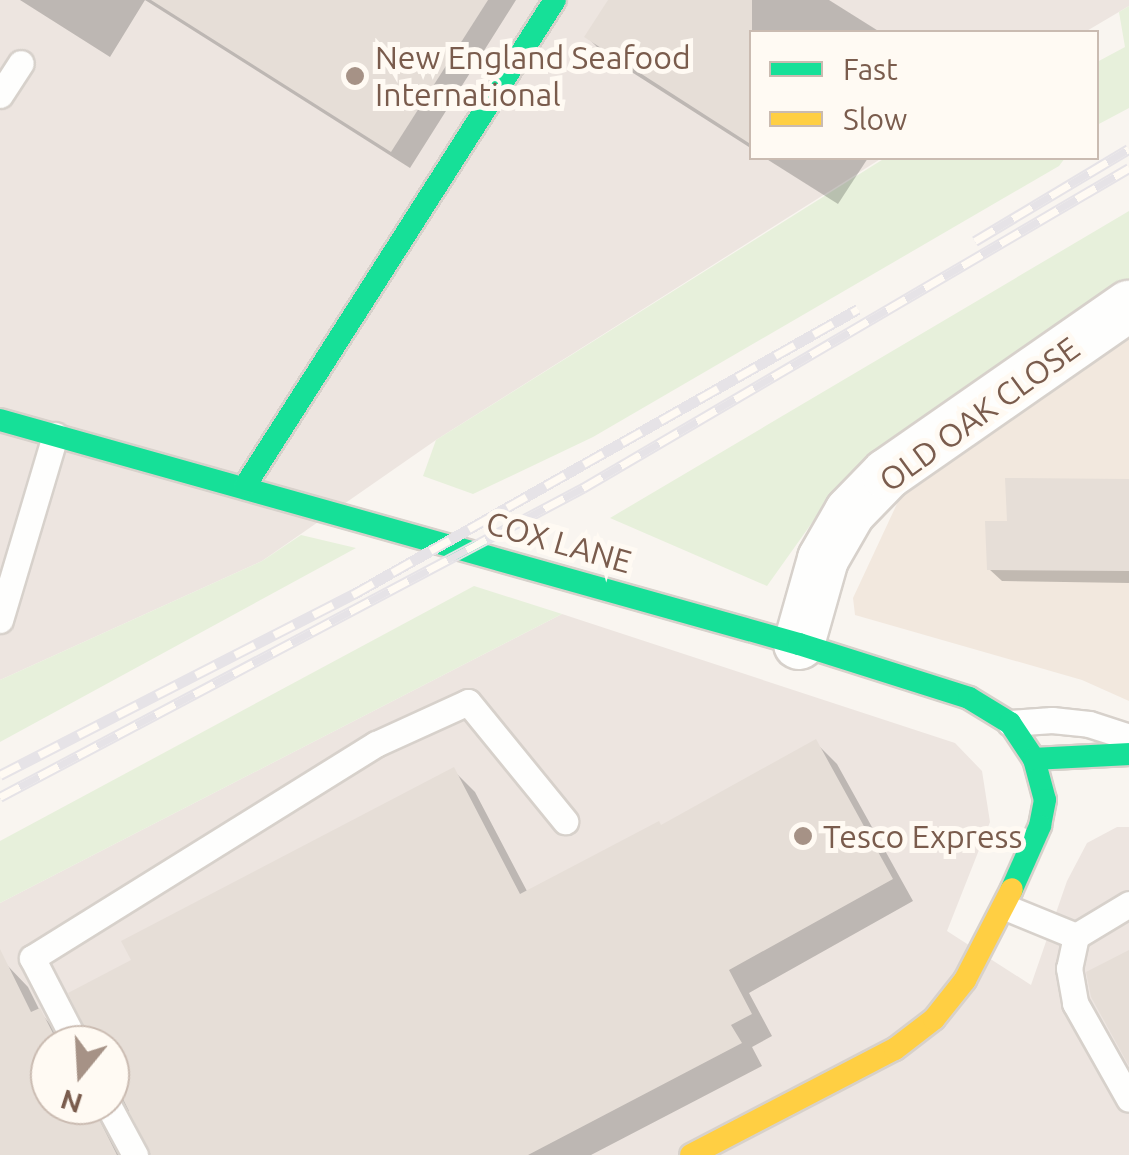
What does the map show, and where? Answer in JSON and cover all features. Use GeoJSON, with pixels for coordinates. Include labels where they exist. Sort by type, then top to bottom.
{"type":"FeatureCollection","features":[{"type":"Feature","properties":{"kind":"street"},"geometry":{"type":"LineString","coordinates":[[245,486],[555,0]]}},
{"type":"Feature","properties":{"kind":"street","name":"OLD OAK CLOSE"},"geometry":{"type":"LineString","coordinates":[[799,644],[823,559],[850,512],[887,474],[1129,306]]}},
{"type":"Feature","properties":{"kind":"street","name":"COX LANE"},"geometry":{"type":"LineString","coordinates":[[0,420],[799,644],[969,698],[1010,723],[1034,760],[1045,800]]}},
{"type":"Feature","properties":{"kind":"street"},"geometry":{"type":"LineString","coordinates":[[1034,760],[1129,754]]}},
{"type":"Feature","properties":{"kind":"street"},"geometry":{"type":"LineString","coordinates":[[691,1155],[852,1074],[895,1049],[934,1019],[965,980],[1005,906],[1040,826],[1045,800],[1072,796]]}},
{"type":"Feature","properties":{"kind":"lane"},"geometry":{"type":"LineString","coordinates":[[0,95],[21,63]]}},
{"type":"Feature","properties":{"kind":"lane"},"geometry":{"type":"LineString","coordinates":[[0,620],[54,434]]}},
{"type":"Feature","properties":{"kind":"lane"},"geometry":{"type":"LineString","coordinates":[[67,1025],[32,958],[376,744],[468,702],[565,821]]}},
{"type":"Feature","properties":{"kind":"lane"},"geometry":{"type":"LineString","coordinates":[[1010,723],[1070,722],[1129,738]]}},
{"type":"Feature","properties":{"kind":"lane"},"geometry":{"type":"LineString","coordinates":[[1129,904],[1076,936],[1069,968],[1076,1003],[1129,1099]]}},
{"type":"Feature","properties":{"kind":"lane"},"geometry":{"type":"LineString","coordinates":[[1005,906],[1076,936]]}},
{"type":"Feature","properties":{"kind":"lane"},"geometry":{"type":"LineString","coordinates":[[118,1125],[134,1155]]}},
{"type":"Feature","properties":{"kind":"shaded area"},"geometry":{"type":"Polygon","coordinates":[[[0,0],[1129,0],[1129,6],[1088,30],[749,30],[749,160],[879,160],[436,440],[262,561],[0,680],[0,0]]]}},
{"type":"Feature","properties":{"kind":"shaded area"},"geometry":{"type":"Polygon","coordinates":[[[1129,327],[1129,701],[1082,680],[855,615],[853,598],[909,478],[1129,327]]]}},
{"type":"Feature","properties":{"kind":"shaded area"},"geometry":{"type":"Polygon","coordinates":[[[562,614],[955,743],[982,771],[990,822],[947,931],[1031,985],[1067,881],[1087,843],[1117,827],[1129,827],[1129,1155],[0,1155],[0,903],[562,614]]]}},
{"type":"Feature","properties":{"kind":"green space"},"geometry":{"type":"Polygon","coordinates":[[[1129,6],[1129,108],[1099,124],[1099,61],[1125,47],[1119,12],[1129,6]]]}},
{"type":"Feature","properties":{"kind":"green space"},"geometry":{"type":"Polygon","coordinates":[[[882,160],[1064,160],[593,437],[473,494],[423,476],[436,440],[882,160]]]}},
{"type":"Feature","properties":{"kind":"green space"},"geometry":{"type":"Polygon","coordinates":[[[1129,211],[1129,282],[836,489],[767,586],[610,518],[1129,211]]]}},
{"type":"Feature","properties":{"kind":"green space"},"geometry":{"type":"Polygon","coordinates":[[[301,535],[356,548],[0,742],[0,680],[262,561],[301,535]]]}},
{"type":"Feature","properties":{"kind":"green space"},"geometry":{"type":"Polygon","coordinates":[[[474,586],[562,614],[0,903],[0,841],[474,586]]]}},
{"type":"Feature","properties":{"kind":"building","name":"New England Seafood International"},"geometry":{"type":"Polygon","coordinates":[[[151,0],[488,0],[391,152],[151,0]]]}},
{"type":"Feature","properties":{"kind":"building"},"geometry":{"type":"Polygon","coordinates":[[[608,0],[752,0],[749,143],[584,37],[608,0]]]}},
{"type":"Feature","properties":{"kind":"building"},"geometry":{"type":"Polygon","coordinates":[[[1005,478],[1129,479],[1129,571],[987,570],[985,521],[1007,521],[1005,478]]]}},
{"type":"Feature","properties":{"kind":"building"},"geometry":{"type":"Polygon","coordinates":[[[816,739],[893,879],[729,970],[752,1014],[731,1025],[742,1043],[528,1155],[151,1155],[130,1113],[130,1025],[83,1025],[68,993],[131,960],[121,941],[454,767],[520,894],[659,821],[661,825],[816,739]]]}},
{"type":"Feature","properties":{"kind":"building"},"geometry":{"type":"Polygon","coordinates":[[[0,949],[31,1012],[40,1008],[49,1025],[30,1025],[30,1125],[102,1125],[117,1155],[0,1155],[0,949]]]}},
{"type":"Feature","properties":{"kind":"building"},"geometry":{"type":"Polygon","coordinates":[[[1129,950],[1129,1066],[1091,997],[1086,972],[1129,950]]]}},
{"type":"Feature","properties":{"kind":"railway"},"geometry":{"type":"LineString","coordinates":[[975,241],[1129,149]]}},
{"type":"Feature","properties":{"kind":"railway"},"geometry":{"type":"LineString","coordinates":[[0,797],[583,488],[1129,168]]}},
{"type":"Feature","properties":{"kind":"railway"},"geometry":{"type":"LineString","coordinates":[[0,775],[354,594],[858,309]]}},
{"type":"Feature","properties":{"kind":"traffic: fast"},"geometry":{"type":"LineString","coordinates":[[245,486],[555,0]]}},
{"type":"Feature","properties":{"kind":"traffic: fast"},"geometry":{"type":"LineString","coordinates":[[0,420],[799,644],[969,698],[1010,723],[1034,759],[1045,800],[1040,826],[1012,889]]}},
{"type":"Feature","properties":{"kind":"traffic: fast"},"geometry":{"type":"LineString","coordinates":[[1034,759],[1129,754]]}},
{"type":"Feature","properties":{"kind":"traffic: slow"},"geometry":{"type":"LineString","coordinates":[[691,1155],[895,1049],[934,1019],[965,980],[1012,889]]}},
{"type":"Feature","properties":{"kind":"place","name":"New England Seafood International"},"geometry":{"type":"Point","coordinates":[355,76]}},
{"type":"Feature","properties":{"kind":"place","name":"Tesco Express"},"geometry":{"type":"Point","coordinates":[803,836]}}]}
